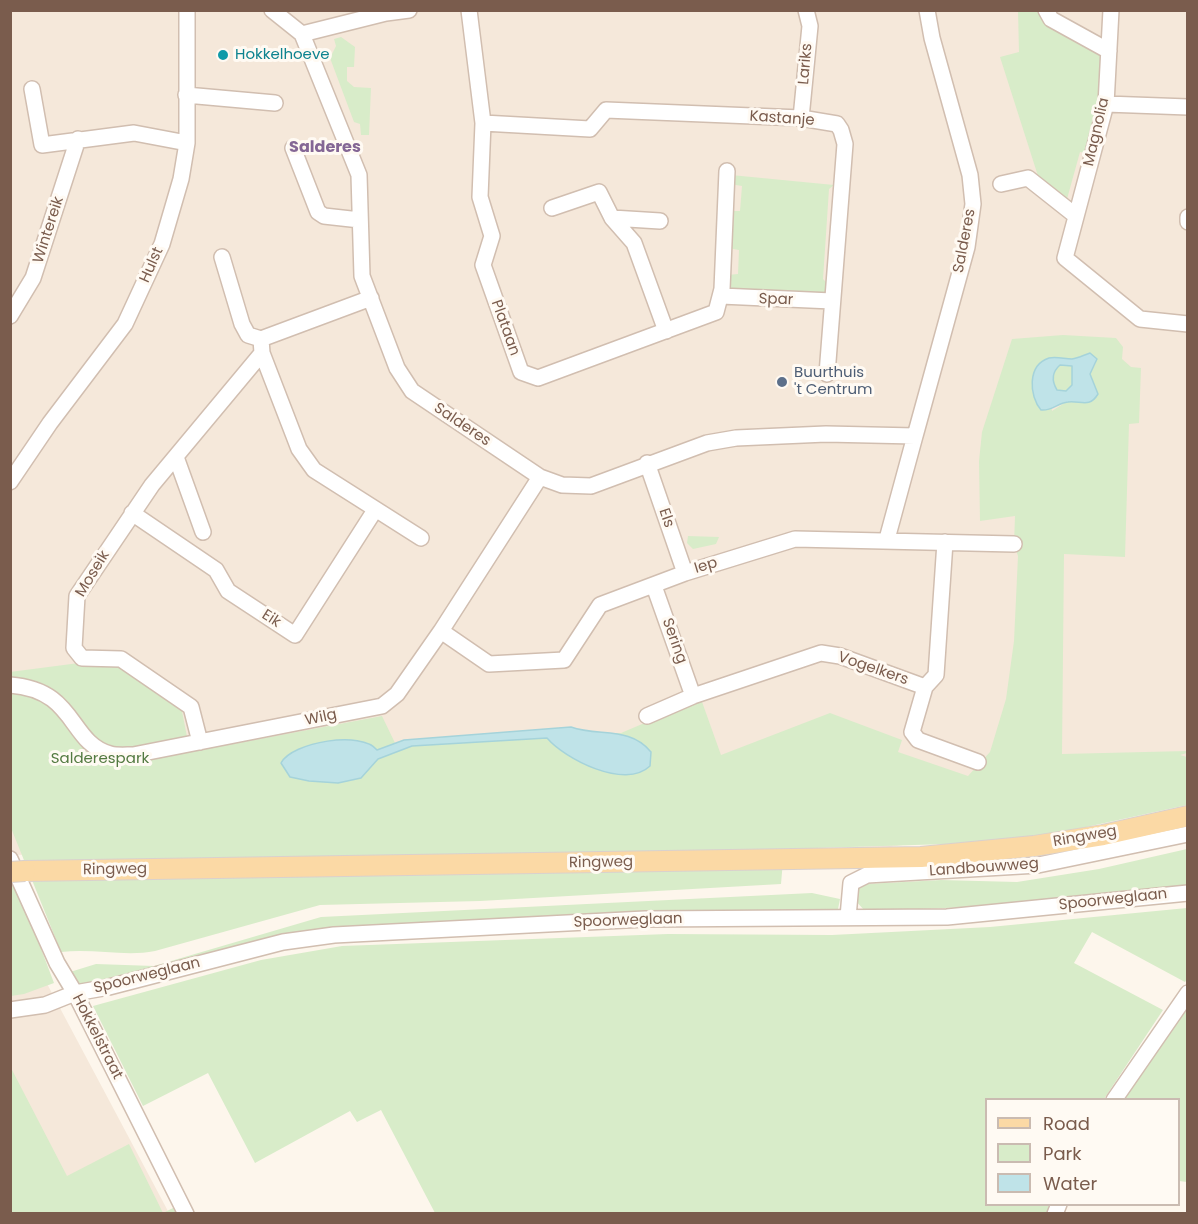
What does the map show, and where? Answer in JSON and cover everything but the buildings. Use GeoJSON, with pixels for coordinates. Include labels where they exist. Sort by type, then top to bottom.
{"type":"FeatureCollection","features":[{"type":"Feature","properties":{"kind":"main road","name":"Ringweg"},"geometry":{"type":"LineString","coordinates":[[15,867],[921,857],[1034,846],[1103,836],[1188,816]]}},
{"type":"Feature","properties":{"kind":"street","name":"Hulst"},"geometry":{"type":"LineString","coordinates":[[10,482],[50,423],[125,324],[162,244],[181,179],[187,143],[187,10]]}},
{"type":"Feature","properties":{"kind":"street","name":"Salderes"},"geometry":{"type":"LineString","coordinates":[[272,10],[302,34],[360,175],[362,276],[397,368],[412,391],[540,477],[562,485],[591,486],[647,463],[707,443],[736,438],[826,434],[915,436]]}},
{"type":"Feature","properties":{"kind":"street"},"geometry":{"type":"LineString","coordinates":[[302,34],[386,13],[409,10]]}},
{"type":"Feature","properties":{"kind":"street","name":"Plataan"},"geometry":{"type":"LineString","coordinates":[[469,10],[483,123],[480,197],[492,236],[483,265],[521,372],[538,378],[666,331],[716,312],[721,296]]}},
{"type":"Feature","properties":{"kind":"street","name":"Lariks"},"geometry":{"type":"LineString","coordinates":[[801,118],[810,26],[806,10]]}},
{"type":"Feature","properties":{"kind":"street","name":"Salderes"},"geometry":{"type":"LineString","coordinates":[[887,539],[967,247],[973,204],[970,175],[932,38],[927,10]]}},
{"type":"Feature","properties":{"kind":"street"},"geometry":{"type":"LineString","coordinates":[[1046,10],[1051,19],[1109,51]]}},
{"type":"Feature","properties":{"kind":"street","name":"Magnolia"},"geometry":{"type":"LineString","coordinates":[[1111,10],[1106,104],[1065,258],[1140,320],[1188,324]]}},
{"type":"Feature","properties":{"kind":"street"},"geometry":{"type":"LineString","coordinates":[[32,89],[42,145],[134,133],[187,143]]}},
{"type":"Feature","properties":{"kind":"street"},"geometry":{"type":"LineString","coordinates":[[186,96],[275,103]]}},
{"type":"Feature","properties":{"kind":"street"},"geometry":{"type":"LineString","coordinates":[[1106,104],[1188,107]]}},
{"type":"Feature","properties":{"kind":"street","name":"Kastanje"},"geometry":{"type":"LineString","coordinates":[[483,123],[590,129],[606,110],[801,118],[837,124],[845,144],[827,374]]}},
{"type":"Feature","properties":{"kind":"street","name":"Wintereik"},"geometry":{"type":"LineString","coordinates":[[10,316],[33,278],[78,139]]}},
{"type":"Feature","properties":{"kind":"street"},"geometry":{"type":"LineString","coordinates":[[293,148],[318,212],[324,216],[360,220]]}},
{"type":"Feature","properties":{"kind":"street"},"geometry":{"type":"LineString","coordinates":[[721,296],[727,171]]}},
{"type":"Feature","properties":{"kind":"street"},"geometry":{"type":"LineString","coordinates":[[1001,184],[1028,178],[1076,216]]}},
{"type":"Feature","properties":{"kind":"street"},"geometry":{"type":"LineString","coordinates":[[552,208],[599,192],[612,218],[634,243],[666,331]]}},
{"type":"Feature","properties":{"kind":"street"},"geometry":{"type":"LineString","coordinates":[[1188,217],[1188,222]]}},
{"type":"Feature","properties":{"kind":"street"},"geometry":{"type":"LineString","coordinates":[[612,218],[660,221]]}},
{"type":"Feature","properties":{"kind":"street"},"geometry":{"type":"LineString","coordinates":[[222,256],[242,324],[248,335],[261,346],[299,449],[314,470],[421,537]]}},
{"type":"Feature","properties":{"kind":"street","name":"Spar"},"geometry":{"type":"LineString","coordinates":[[721,296],[832,301]]}},
{"type":"Feature","properties":{"kind":"street","name":"Moseik"},"geometry":{"type":"LineString","coordinates":[[200,742],[191,707],[122,659],[82,658],[74,648],[76,596],[152,485],[261,346],[370,298]]}},
{"type":"Feature","properties":{"kind":"street"},"geometry":{"type":"LineString","coordinates":[[176,457],[203,532]]}},
{"type":"Feature","properties":{"kind":"street","name":"Els"},"geometry":{"type":"LineString","coordinates":[[647,463],[685,573]]}},
{"type":"Feature","properties":{"kind":"street","name":"Wilg"},"geometry":{"type":"LineString","coordinates":[[10,685],[42,692],[60,703],[92,744],[110,754],[133,755],[382,706],[397,694],[441,632],[540,477]]}},
{"type":"Feature","properties":{"kind":"street","name":"Eik"},"geometry":{"type":"LineString","coordinates":[[132,513],[216,570],[228,591],[295,635],[375,510]]}},
{"type":"Feature","properties":{"kind":"street","name":"Iep"},"geometry":{"type":"LineString","coordinates":[[441,632],[489,664],[564,660],[600,605],[685,573],[795,539],[887,539],[1014,544]]}},
{"type":"Feature","properties":{"kind":"street","name":"Vogelkers"},"geometry":{"type":"LineString","coordinates":[[647,716],[693,696],[821,653],[840,656],[925,687],[936,675],[945,542]]}},
{"type":"Feature","properties":{"kind":"street","name":"Sering"},"geometry":{"type":"LineString","coordinates":[[654,586],[693,696]]}},
{"type":"Feature","properties":{"kind":"street"},"geometry":{"type":"LineString","coordinates":[[925,687],[912,732],[918,740],[978,762]]}},
{"type":"Feature","properties":{"kind":"street","name":"Landbouwweg"},"geometry":{"type":"LineString","coordinates":[[848,917],[850,883],[867,875],[1038,865],[1188,834]]}},
{"type":"Feature","properties":{"kind":"street","name":"Hokkelstraat"},"geometry":{"type":"LineString","coordinates":[[15,867],[57,963],[75,993],[186,1214]]}},
{"type":"Feature","properties":{"kind":"street","name":"Spoorweglaan"},"geometry":{"type":"LineString","coordinates":[[10,1010],[45,1005],[75,993],[109,987],[284,942],[334,935],[645,919],[947,917],[1188,893]]}},
{"type":"Feature","properties":{"kind":"street"},"geometry":{"type":"LineString","coordinates":[[1115,1098],[1188,993]]}},
{"type":"Feature","properties":{"kind":"shaded area"},"geometry":{"type":"Polygon","coordinates":[[[10,11],[1187,11],[1187,799],[890,847],[580,843],[11,855],[10,11]]]}},
{"type":"Feature","properties":{"kind":"shaded area"},"geometry":{"type":"Polygon","coordinates":[[[11,916],[169,1213],[11,1213],[11,916]]]}},
{"type":"Feature","properties":{"kind":"green space"},"geometry":{"type":"Polygon","coordinates":[[[1042,10],[1058,28],[1104,57],[1104,102],[1089,154],[1080,152],[1067,199],[1076,203],[1074,206],[1035,179],[1038,176],[1000,57],[1019,52],[1018,11],[1042,10]]]}},
{"type":"Feature","properties":{"kind":"green space"},"geometry":{"type":"Polygon","coordinates":[[[341,37],[355,47],[354,67],[347,67],[347,81],[354,87],[371,88],[369,135],[361,135],[360,124],[354,122],[330,58],[336,46],[334,39],[341,37]]]}},
{"type":"Feature","properties":{"kind":"green space"},"geometry":{"type":"Polygon","coordinates":[[[731,175],[834,185],[829,189],[823,279],[828,284],[826,293],[731,290],[728,275],[738,274],[739,250],[728,248],[730,211],[740,211],[742,186],[730,184],[731,175]]]}},
{"type":"Feature","properties":{"kind":"green space","name":"Salderespark"},"geometry":{"type":"Polygon","coordinates":[[[1063,335],[1116,338],[1123,347],[1122,359],[1131,367],[1141,368],[1139,423],[1129,424],[1125,557],[1064,554],[1062,754],[1187,751],[1180,755],[1187,757],[1187,805],[1068,831],[980,843],[784,849],[781,884],[480,901],[320,905],[144,953],[61,952],[11,828],[10,672],[79,663],[120,665],[181,706],[190,752],[382,716],[395,743],[546,734],[621,733],[701,699],[721,755],[830,713],[902,740],[898,752],[968,776],[990,752],[1006,699],[1014,641],[1018,556],[1014,544],[1015,516],[980,521],[979,461],[982,432],[1012,339],[1063,335]],[[1090,353],[1073,359],[1048,358],[1052,411],[1066,402],[1095,399],[1098,394],[1090,374],[1096,363],[1090,353]]]}},
{"type":"Feature","properties":{"kind":"green space"},"geometry":{"type":"Polygon","coordinates":[[[1060,365],[1072,365],[1072,385],[1066,391],[1056,390],[1053,383],[1054,373],[1060,365]]]}},
{"type":"Feature","properties":{"kind":"green space"},"geometry":{"type":"Polygon","coordinates":[[[688,536],[719,537],[716,544],[693,549],[687,543],[688,536]]]}},
{"type":"Feature","properties":{"kind":"green space"},"geometry":{"type":"Polygon","coordinates":[[[1187,849],[1187,887],[1066,900],[904,910],[864,910],[855,900],[856,890],[866,884],[941,880],[1017,882],[1099,869],[1187,849]]]}},
{"type":"Feature","properties":{"kind":"green space"},"geometry":{"type":"Polygon","coordinates":[[[17,885],[54,983],[24,994],[11,996],[10,886],[17,885]]]}},
{"type":"Feature","properties":{"kind":"green space"},"geometry":{"type":"Polygon","coordinates":[[[812,893],[840,899],[838,909],[333,932],[76,988],[70,972],[96,964],[154,966],[321,917],[812,893]]]}},
{"type":"Feature","properties":{"kind":"green space"},"geometry":{"type":"Polygon","coordinates":[[[1187,908],[1188,978],[1185,982],[1092,932],[1074,963],[1163,1010],[1105,1098],[985,1098],[985,1206],[1050,1206],[1047,1213],[435,1213],[381,1110],[357,1122],[350,1111],[255,1163],[208,1073],[143,1106],[93,1006],[261,960],[342,946],[668,934],[832,935],[990,927],[1187,908]]]}},
{"type":"Feature","properties":{"kind":"green space"},"geometry":{"type":"Polygon","coordinates":[[[1187,1001],[1187,1182],[1180,1181],[1180,1098],[1125,1098],[1187,1001]]]}},
{"type":"Feature","properties":{"kind":"green space"},"geometry":{"type":"Polygon","coordinates":[[[10,1066],[67,1176],[129,1144],[163,1213],[11,1213],[10,1066]]]}},
{"type":"Feature","properties":{"kind":"green space"},"geometry":{"type":"Polygon","coordinates":[[[173,1208],[176,1213],[163,1213],[173,1208]]]}},
{"type":"Feature","properties":{"kind":"water"},"geometry":{"type":"Polygon","coordinates":[[[1090,353],[1097,359],[1090,374],[1098,394],[1095,399],[1088,403],[1068,402],[1041,410],[1032,389],[1037,367],[1049,358],[1072,359],[1090,353]],[[1060,365],[1055,370],[1053,380],[1057,390],[1066,391],[1072,385],[1072,366],[1060,365]]]}},
{"type":"Feature","properties":{"kind":"water"},"geometry":{"type":"Polygon","coordinates":[[[571,727],[624,735],[634,739],[651,752],[650,766],[639,773],[626,775],[596,769],[567,755],[547,738],[412,746],[378,759],[361,778],[338,783],[290,777],[281,763],[299,749],[328,741],[357,741],[369,744],[377,750],[404,740],[571,727]]]}},
{"type":"Feature","properties":{"kind":"place","name":"Hokkelhoeve"},"geometry":{"type":"Point","coordinates":[223,55]}},
{"type":"Feature","properties":{"kind":"place","name":"Buurthuis 't Centrum"},"geometry":{"type":"Point","coordinates":[782,382]}},
{"type":"Feature","properties":{"kind":"district","name":"Salderes"},"geometry":{"type":"Point","coordinates":[325,148]}}]}
